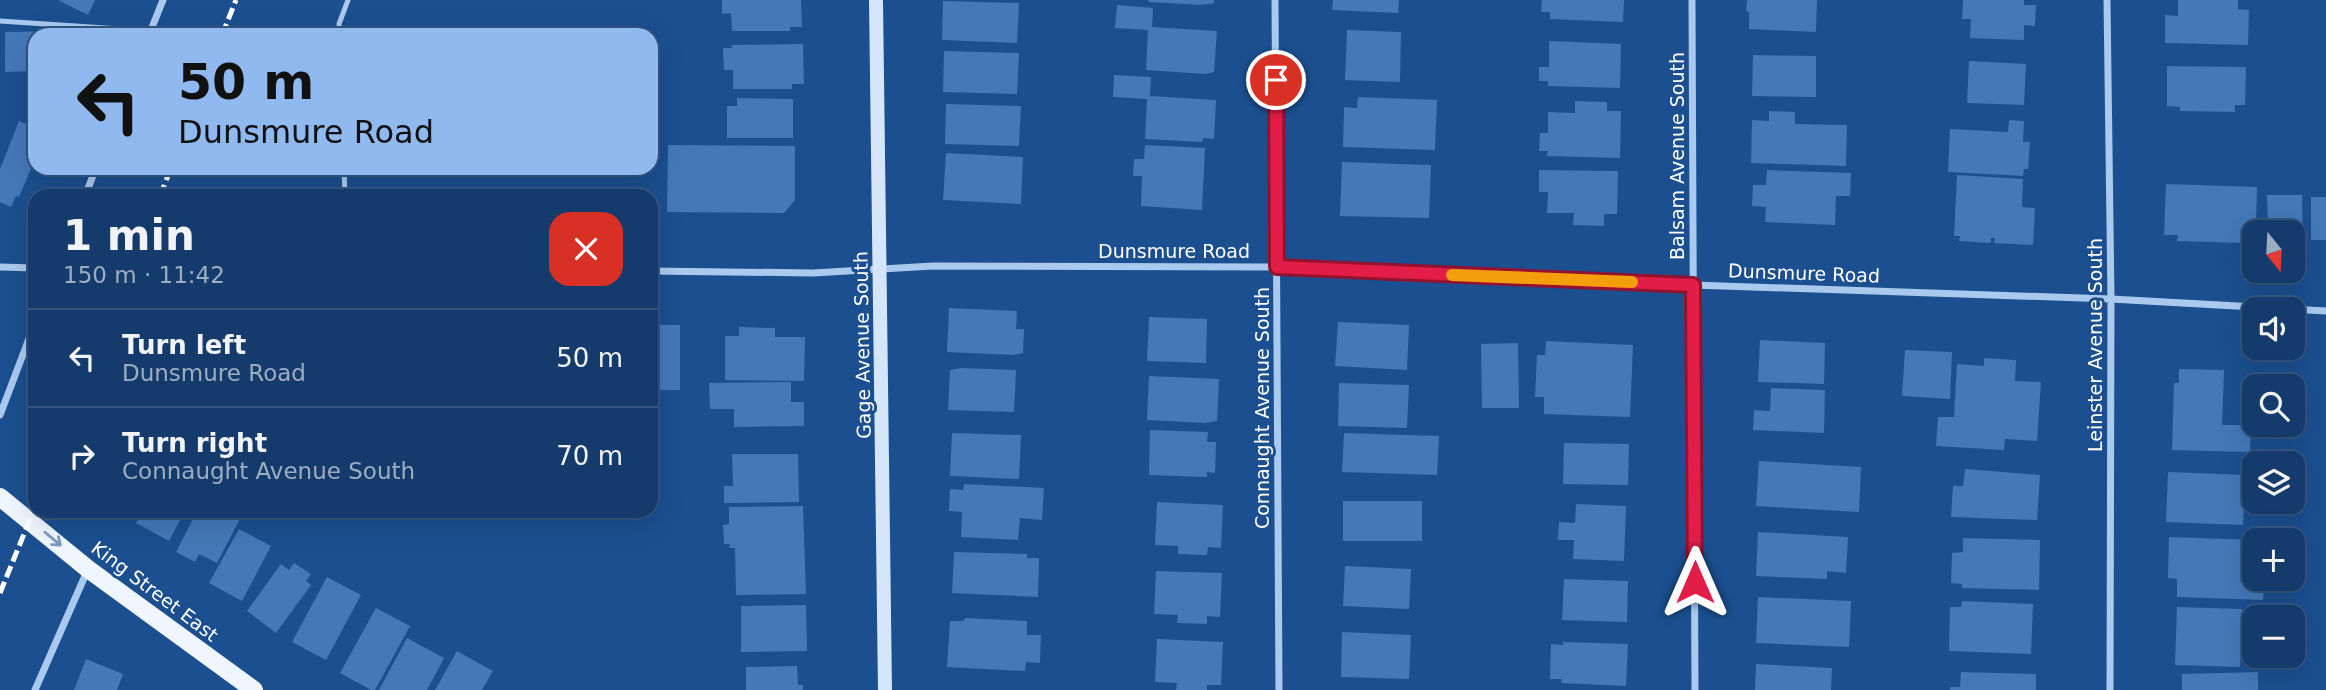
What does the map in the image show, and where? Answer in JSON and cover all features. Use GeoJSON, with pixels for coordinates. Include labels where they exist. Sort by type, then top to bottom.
{"type":"FeatureCollection","features":[{"type":"Feature","properties":{"kind":"main road","name":"Gage Avenue South"},"geometry":{"type":"LineString","coordinates":[[876,0],[885,690]]}},
{"type":"Feature","properties":{"kind":"main road","name":"King Street East"},"geometry":{"type":"LineString","coordinates":[[0,496],[88,569],[254,690]]}},
{"type":"Feature","properties":{"kind":"street"},"geometry":{"type":"LineString","coordinates":[[152,28],[163,0]]}},
{"type":"Feature","properties":{"kind":"street","name":"Connaught Avenue South"},"geometry":{"type":"LineString","coordinates":[[1275,0],[1279,690]]}},
{"type":"Feature","properties":{"kind":"street","name":"Balsam Avenue South"},"geometry":{"type":"LineString","coordinates":[[1692,0],[1695,690]]}},
{"type":"Feature","properties":{"kind":"street","name":"Leinster Avenue South"},"geometry":{"type":"LineString","coordinates":[[2107,0],[2111,299],[2110,690]]}},
{"type":"Feature","properties":{"kind":"street"},"geometry":{"type":"LineString","coordinates":[[0,267],[28,268]]}},
{"type":"Feature","properties":{"kind":"street","name":"Dunsmure Road"},"geometry":{"type":"LineString","coordinates":[[658,271],[813,273],[881,268],[1277,267],[2111,299],[2326,311]]}},
{"type":"Feature","properties":{"kind":"street"},"geometry":{"type":"LineString","coordinates":[[0,415],[28,341]]}},
{"type":"Feature","properties":{"kind":"street"},"geometry":{"type":"LineString","coordinates":[[35,690],[88,569]]}},
{"type":"Feature","properties":{"kind":"lane"},"geometry":{"type":"LineString","coordinates":[[339,28],[348,0]]}},
{"type":"Feature","properties":{"kind":"lane"},"geometry":{"type":"LineString","coordinates":[[0,21],[88,28]]}},
{"type":"Feature","properties":{"kind":"building"},"geometry":{"type":"Polygon","coordinates":[[[58,0],[95,0],[88,15],[58,0]]]}},
{"type":"Feature","properties":{"kind":"building"},"geometry":{"type":"Polygon","coordinates":[[[722,0],[801,0],[802,27],[790,27],[790,31],[732,31],[731,13],[722,14],[722,0]]]}},
{"type":"Feature","properties":{"kind":"building"},"geometry":{"type":"Polygon","coordinates":[[[1214,0],[1214,3],[1202,5],[1148,2],[1214,0]]]}},
{"type":"Feature","properties":{"kind":"building"},"geometry":{"type":"Polygon","coordinates":[[[1333,0],[1399,0],[1398,13],[1332,10],[1333,0]]]}},
{"type":"Feature","properties":{"kind":"building"},"geometry":{"type":"Polygon","coordinates":[[[1542,0],[1624,0],[1623,22],[1550,19],[1550,12],[1541,12],[1542,0]]]}},
{"type":"Feature","properties":{"kind":"building"},"geometry":{"type":"Polygon","coordinates":[[[1747,0],[1817,0],[1816,32],[1749,29],[1747,0]]]}},
{"type":"Feature","properties":{"kind":"building"},"geometry":{"type":"Polygon","coordinates":[[[1963,0],[2024,0],[2024,5],[2036,5],[2035,26],[2024,25],[2024,40],[1970,38],[1971,19],[1962,19],[1963,0]]]}},
{"type":"Feature","properties":{"kind":"building"},"geometry":{"type":"Polygon","coordinates":[[[2178,0],[2238,0],[2238,9],[2249,10],[2248,45],[2165,43],[2165,15],[2178,16],[2178,0]]]}},
{"type":"Feature","properties":{"kind":"building"},"geometry":{"type":"Polygon","coordinates":[[[943,1],[1019,3],[1017,43],[942,40],[943,1]]]}},
{"type":"Feature","properties":{"kind":"building"},"geometry":{"type":"Polygon","coordinates":[[[1117,5],[1153,8],[1152,27],[1217,31],[1214,72],[1205,74],[1146,70],[1148,30],[1115,28],[1117,5]]]}},
{"type":"Feature","properties":{"kind":"building"},"geometry":{"type":"Polygon","coordinates":[[[1347,30],[1401,32],[1400,82],[1345,80],[1347,30]]]}},
{"type":"Feature","properties":{"kind":"building"},"geometry":{"type":"Polygon","coordinates":[[[5,32],[28,32],[28,71],[5,72],[5,32]]]}},
{"type":"Feature","properties":{"kind":"building"},"geometry":{"type":"Polygon","coordinates":[[[1549,41],[1621,44],[1620,88],[1548,86],[1548,81],[1539,81],[1539,67],[1549,67],[1549,41]]]}},
{"type":"Feature","properties":{"kind":"building"},"geometry":{"type":"Polygon","coordinates":[[[803,44],[804,84],[792,84],[792,89],[733,89],[733,70],[724,70],[723,48],[732,48],[732,45],[803,44]]]}},
{"type":"Feature","properties":{"kind":"building"},"geometry":{"type":"Polygon","coordinates":[[[944,51],[1019,53],[1017,94],[943,92],[944,51]]]}},
{"type":"Feature","properties":{"kind":"building"},"geometry":{"type":"Polygon","coordinates":[[[1753,55],[1816,56],[1816,97],[1752,96],[1753,55]]]}},
{"type":"Feature","properties":{"kind":"building"},"geometry":{"type":"Polygon","coordinates":[[[1969,61],[2026,64],[2024,105],[1967,103],[1969,61]]]}},
{"type":"Feature","properties":{"kind":"building"},"geometry":{"type":"Polygon","coordinates":[[[2167,66],[2246,67],[2245,105],[2235,105],[2235,112],[2180,111],[2180,107],[2167,106],[2167,66]]]}},
{"type":"Feature","properties":{"kind":"building"},"geometry":{"type":"Polygon","coordinates":[[[1114,75],[1151,77],[1150,96],[1216,100],[1214,139],[1203,138],[1202,142],[1145,139],[1147,99],[1113,97],[1114,75]]]}},
{"type":"Feature","properties":{"kind":"building"},"geometry":{"type":"Polygon","coordinates":[[[1358,97],[1437,100],[1435,150],[1343,147],[1344,107],[1357,108],[1358,97]]]}},
{"type":"Feature","properties":{"kind":"building"},"geometry":{"type":"Polygon","coordinates":[[[737,98],[793,99],[793,138],[727,138],[727,106],[737,106],[737,98]]]}},
{"type":"Feature","properties":{"kind":"building"},"geometry":{"type":"Polygon","coordinates":[[[1575,101],[1607,102],[1607,111],[1621,111],[1620,158],[1547,156],[1548,151],[1539,151],[1540,133],[1548,133],[1548,112],[1575,113],[1575,101]]]}},
{"type":"Feature","properties":{"kind":"building"},"geometry":{"type":"Polygon","coordinates":[[[946,104],[1021,106],[1019,146],[945,144],[946,104]]]}},
{"type":"Feature","properties":{"kind":"building"},"geometry":{"type":"Polygon","coordinates":[[[1769,111],[1795,112],[1795,124],[1847,125],[1846,166],[1751,163],[1752,120],[1769,121],[1769,111]]]}},
{"type":"Feature","properties":{"kind":"building"},"geometry":{"type":"Polygon","coordinates":[[[2009,120],[2024,121],[2023,142],[2030,142],[2028,169],[2024,169],[2023,176],[1948,172],[1950,129],[2008,132],[2009,120]]]}},
{"type":"Feature","properties":{"kind":"building"},"geometry":{"type":"Polygon","coordinates":[[[19,121],[28,125],[28,175],[19,197],[16,196],[11,207],[0,202],[0,169],[19,121]]]}},
{"type":"Feature","properties":{"kind":"building"},"geometry":{"type":"Polygon","coordinates":[[[668,145],[795,146],[795,200],[784,213],[667,212],[668,145]]]}},
{"type":"Feature","properties":{"kind":"building"},"geometry":{"type":"Polygon","coordinates":[[[1145,145],[1205,148],[1202,210],[1141,206],[1142,176],[1133,176],[1134,159],[1144,159],[1145,145]]]}},
{"type":"Feature","properties":{"kind":"building"},"geometry":{"type":"Polygon","coordinates":[[[946,153],[1023,157],[1021,204],[943,200],[946,153]]]}},
{"type":"Feature","properties":{"kind":"building"},"geometry":{"type":"Polygon","coordinates":[[[1342,162],[1431,165],[1429,218],[1340,216],[1342,162]]]}},
{"type":"Feature","properties":{"kind":"building"},"geometry":{"type":"Polygon","coordinates":[[[1539,170],[1618,171],[1617,214],[1604,214],[1604,226],[1573,225],[1574,213],[1547,213],[1548,192],[1539,192],[1539,170]]]}},
{"type":"Feature","properties":{"kind":"building"},"geometry":{"type":"Polygon","coordinates":[[[1767,170],[1851,173],[1850,196],[1836,196],[1835,225],[1765,222],[1766,207],[1752,206],[1753,185],[1766,185],[1767,170]]]}},
{"type":"Feature","properties":{"kind":"building"},"geometry":{"type":"Polygon","coordinates":[[[1957,175],[2023,179],[2022,207],[2035,208],[2033,245],[1994,243],[1995,238],[1991,238],[1991,243],[1959,241],[1960,236],[1954,236],[1957,175]]]}},
{"type":"Feature","properties":{"kind":"building"},"geometry":{"type":"Polygon","coordinates":[[[2166,184],[2257,187],[2256,220],[2242,220],[2242,243],[2177,241],[2178,235],[2164,235],[2166,184]]]}},
{"type":"Feature","properties":{"kind":"building"},"geometry":{"type":"Polygon","coordinates":[[[2267,195],[2302,195],[2303,220],[2268,220],[2267,195]]]}},
{"type":"Feature","properties":{"kind":"building"},"geometry":{"type":"Polygon","coordinates":[[[2311,197],[2326,197],[2326,240],[2311,240],[2311,197]]]}},
{"type":"Feature","properties":{"kind":"building"},"geometry":{"type":"Polygon","coordinates":[[[949,308],[1017,311],[1016,329],[1024,329],[1023,353],[1013,355],[947,352],[949,308]]]}},
{"type":"Feature","properties":{"kind":"building"},"geometry":{"type":"Polygon","coordinates":[[[1149,317],[1207,319],[1206,363],[1147,361],[1149,317]]]}},
{"type":"Feature","properties":{"kind":"building"},"geometry":{"type":"Polygon","coordinates":[[[1338,322],[1409,325],[1407,370],[1335,366],[1338,322]]]}},
{"type":"Feature","properties":{"kind":"building"},"geometry":{"type":"Polygon","coordinates":[[[658,325],[680,325],[680,390],[658,390],[658,325]]]}},
{"type":"Feature","properties":{"kind":"building"},"geometry":{"type":"Polygon","coordinates":[[[739,327],[775,328],[775,337],[805,337],[804,381],[725,380],[725,336],[739,336],[739,327]]]}},
{"type":"Feature","properties":{"kind":"building"},"geometry":{"type":"Polygon","coordinates":[[[1760,340],[1825,343],[1824,384],[1758,382],[1760,340]]]}},
{"type":"Feature","properties":{"kind":"building"},"geometry":{"type":"Polygon","coordinates":[[[1546,341],[1633,345],[1630,417],[1544,414],[1544,397],[1535,397],[1537,355],[1545,355],[1546,341]]]}},
{"type":"Feature","properties":{"kind":"building"},"geometry":{"type":"Polygon","coordinates":[[[1518,343],[1519,408],[1482,408],[1481,344],[1518,343]]]}},
{"type":"Feature","properties":{"kind":"building"},"geometry":{"type":"Polygon","coordinates":[[[1905,350],[1952,352],[1950,399],[1902,396],[1905,350]]]}},
{"type":"Feature","properties":{"kind":"building"},"geometry":{"type":"Polygon","coordinates":[[[1984,358],[2016,360],[2015,381],[2041,382],[2037,441],[2005,439],[2004,450],[1936,446],[1938,417],[1954,417],[1957,364],[1984,366],[1984,358]]]}},
{"type":"Feature","properties":{"kind":"building"},"geometry":{"type":"Polygon","coordinates":[[[2179,369],[2224,370],[2222,425],[2242,425],[2242,437],[2251,437],[2250,451],[2172,450],[2174,383],[2179,383],[2179,369]]]}},
{"type":"Feature","properties":{"kind":"building"},"geometry":{"type":"Polygon","coordinates":[[[950,370],[1016,370],[1014,412],[948,410],[950,370]]]}},
{"type":"Feature","properties":{"kind":"building"},"geometry":{"type":"Polygon","coordinates":[[[1149,376],[1219,379],[1217,421],[1205,423],[1147,420],[1149,376]]]}},
{"type":"Feature","properties":{"kind":"building"},"geometry":{"type":"Polygon","coordinates":[[[791,382],[791,402],[804,402],[804,426],[734,427],[734,409],[710,409],[709,383],[791,382]]]}},
{"type":"Feature","properties":{"kind":"building"},"geometry":{"type":"Polygon","coordinates":[[[1339,383],[1409,385],[1407,428],[1338,426],[1339,383]]]}},
{"type":"Feature","properties":{"kind":"building"},"geometry":{"type":"Polygon","coordinates":[[[1771,388],[1825,390],[1824,433],[1753,430],[1754,410],[1770,411],[1771,388]]]}},
{"type":"Feature","properties":{"kind":"building"},"geometry":{"type":"Polygon","coordinates":[[[1150,430],[1208,432],[1207,442],[1216,442],[1215,473],[1207,472],[1207,477],[1149,475],[1150,430]]]}},
{"type":"Feature","properties":{"kind":"building"},"geometry":{"type":"Polygon","coordinates":[[[952,433],[1021,435],[1019,479],[950,476],[952,433]]]}},
{"type":"Feature","properties":{"kind":"building"},"geometry":{"type":"Polygon","coordinates":[[[1344,433],[1439,436],[1437,475],[1342,472],[1344,433]]]}},
{"type":"Feature","properties":{"kind":"building"},"geometry":{"type":"Polygon","coordinates":[[[1564,443],[1629,444],[1628,485],[1563,484],[1564,443]]]}},
{"type":"Feature","properties":{"kind":"building"},"geometry":{"type":"Polygon","coordinates":[[[732,454],[798,454],[799,502],[724,503],[724,486],[733,486],[732,454]]]}},
{"type":"Feature","properties":{"kind":"building"},"geometry":{"type":"Polygon","coordinates":[[[1759,461],[1861,467],[1859,512],[1756,506],[1759,461]]]}},
{"type":"Feature","properties":{"kind":"building"},"geometry":{"type":"Polygon","coordinates":[[[1965,469],[2040,475],[2037,520],[1951,517],[1953,486],[1963,486],[1965,469]]]}},
{"type":"Feature","properties":{"kind":"building"},"geometry":{"type":"Polygon","coordinates":[[[2168,472],[2242,475],[2243,525],[2166,522],[2168,472]]]}},
{"type":"Feature","properties":{"kind":"building"},"geometry":{"type":"Polygon","coordinates":[[[964,484],[1044,488],[1042,520],[1020,518],[1018,540],[961,537],[962,512],[949,511],[950,489],[963,490],[964,484]]]}},
{"type":"Feature","properties":{"kind":"building"},"geometry":{"type":"Polygon","coordinates":[[[1343,501],[1422,501],[1422,541],[1343,541],[1343,501]]]}},
{"type":"Feature","properties":{"kind":"building"},"geometry":{"type":"Polygon","coordinates":[[[1157,502],[1223,505],[1221,548],[1208,547],[1207,555],[1178,554],[1178,546],[1155,545],[1157,502]]]}},
{"type":"Feature","properties":{"kind":"building"},"geometry":{"type":"Polygon","coordinates":[[[1576,504],[1626,506],[1624,561],[1573,559],[1574,540],[1558,540],[1559,522],[1575,523],[1576,504]]]}},
{"type":"Feature","properties":{"kind":"building"},"geometry":{"type":"Polygon","coordinates":[[[803,506],[806,594],[736,595],[735,548],[724,544],[723,525],[729,524],[729,507],[803,506]]]}},
{"type":"Feature","properties":{"kind":"building"},"geometry":{"type":"Polygon","coordinates":[[[139,518],[181,518],[169,541],[136,523],[139,518]]]}},
{"type":"Feature","properties":{"kind":"building"},"geometry":{"type":"Polygon","coordinates":[[[193,518],[240,518],[217,563],[199,554],[195,562],[176,552],[193,518]]]}},
{"type":"Feature","properties":{"kind":"building"},"geometry":{"type":"Polygon","coordinates":[[[239,529],[271,546],[242,601],[209,583],[239,529]]]}},
{"type":"Feature","properties":{"kind":"building"},"geometry":{"type":"Polygon","coordinates":[[[1758,532],[1848,537],[1846,573],[1827,571],[1827,579],[1756,576],[1758,532]]]}},
{"type":"Feature","properties":{"kind":"building"},"geometry":{"type":"Polygon","coordinates":[[[2169,537],[2242,540],[2242,591],[2263,591],[2263,600],[2177,597],[2177,579],[2168,578],[2169,537]]]}},
{"type":"Feature","properties":{"kind":"building"},"geometry":{"type":"Polygon","coordinates":[[[1963,538],[2040,540],[2039,590],[1962,588],[1962,584],[1951,583],[1952,553],[1963,552],[1963,538]]]}},
{"type":"Feature","properties":{"kind":"building"},"geometry":{"type":"Polygon","coordinates":[[[954,552],[1027,554],[1027,558],[1039,558],[1038,597],[952,593],[954,552]]]}},
{"type":"Feature","properties":{"kind":"building"},"geometry":{"type":"Polygon","coordinates":[[[294,563],[311,574],[306,581],[311,585],[276,633],[247,611],[281,564],[289,570],[294,563]]]}},
{"type":"Feature","properties":{"kind":"building"},"geometry":{"type":"Polygon","coordinates":[[[1345,566],[1411,569],[1409,609],[1343,606],[1345,566]]]}},
{"type":"Feature","properties":{"kind":"building"},"geometry":{"type":"Polygon","coordinates":[[[1156,571],[1222,573],[1220,617],[1207,616],[1207,624],[1177,623],[1178,615],[1154,614],[1156,571]]]}},
{"type":"Feature","properties":{"kind":"building"},"geometry":{"type":"Polygon","coordinates":[[[327,577],[361,595],[326,660],[292,642],[327,577]]]}},
{"type":"Feature","properties":{"kind":"building"},"geometry":{"type":"Polygon","coordinates":[[[1564,579],[1628,581],[1627,622],[1562,620],[1564,579]]]}},
{"type":"Feature","properties":{"kind":"building"},"geometry":{"type":"Polygon","coordinates":[[[1758,597],[1851,601],[1849,647],[1756,643],[1758,597]]]}},
{"type":"Feature","properties":{"kind":"building"},"geometry":{"type":"Polygon","coordinates":[[[1962,601],[2033,604],[2031,654],[1949,651],[1950,607],[1961,607],[1962,601]]]}},
{"type":"Feature","properties":{"kind":"building"},"geometry":{"type":"Polygon","coordinates":[[[806,605],[807,651],[741,652],[741,606],[806,605]]]}},
{"type":"Feature","properties":{"kind":"building"},"geometry":{"type":"Polygon","coordinates":[[[2177,607],[2242,609],[2240,667],[2175,665],[2177,607]]]}},
{"type":"Feature","properties":{"kind":"building"},"geometry":{"type":"Polygon","coordinates":[[[376,608],[410,626],[375,690],[371,690],[340,673],[376,608]]]}},
{"type":"Feature","properties":{"kind":"building"},"geometry":{"type":"Polygon","coordinates":[[[965,618],[1027,621],[1027,635],[1041,635],[1040,663],[1026,662],[1025,671],[947,667],[950,621],[964,621],[965,618]]]}},
{"type":"Feature","properties":{"kind":"building"},"geometry":{"type":"Polygon","coordinates":[[[1342,632],[1411,635],[1409,679],[1341,677],[1342,632]]]}},
{"type":"Feature","properties":{"kind":"building"},"geometry":{"type":"Polygon","coordinates":[[[407,638],[444,658],[427,690],[379,690],[407,638]]]}},
{"type":"Feature","properties":{"kind":"building"},"geometry":{"type":"Polygon","coordinates":[[[1157,639],[1223,642],[1221,685],[1207,685],[1207,690],[1176,690],[1177,683],[1155,682],[1157,639]]]}},
{"type":"Feature","properties":{"kind":"building"},"geometry":{"type":"Polygon","coordinates":[[[1563,642],[1628,644],[1626,686],[1561,683],[1562,679],[1550,679],[1551,644],[1563,645],[1563,642]]]}},
{"type":"Feature","properties":{"kind":"building"},"geometry":{"type":"Polygon","coordinates":[[[457,651],[493,671],[482,690],[435,690],[457,651]]]}},
{"type":"Feature","properties":{"kind":"building"},"geometry":{"type":"Polygon","coordinates":[[[86,659],[123,674],[117,690],[74,690],[86,659]]]}},
{"type":"Feature","properties":{"kind":"building"},"geometry":{"type":"Polygon","coordinates":[[[1756,664],[1832,668],[1831,690],[1755,690],[1756,664]]]}},
{"type":"Feature","properties":{"kind":"building"},"geometry":{"type":"Polygon","coordinates":[[[797,666],[798,685],[803,685],[803,690],[746,690],[746,667],[797,666]]]}},
{"type":"Feature","properties":{"kind":"building"},"geometry":{"type":"Polygon","coordinates":[[[1961,672],[2036,674],[2036,690],[1950,690],[1950,687],[1960,687],[1961,672]]]}},
{"type":"Feature","properties":{"kind":"building"},"geometry":{"type":"Polygon","coordinates":[[[2258,672],[2258,690],[2182,690],[2182,674],[2258,672]]]}},
{"type":"Feature","properties":{"kind":"railway"},"geometry":{"type":"LineString","coordinates":[[225,28],[236,0]]}},
{"type":"Feature","properties":{"kind":"railway"},"geometry":{"type":"LineString","coordinates":[[163,189],[168,175]]}},
{"type":"Feature","properties":{"kind":"railway"},"geometry":{"type":"LineString","coordinates":[[0,593],[31,518]]}},
{"type":"Feature","properties":{"kind":"slow traffic"},"geometry":{"type":"LineString","coordinates":[[1452,275],[1632,282]]}},
{"type":"Feature","properties":{"kind":"route"},"geometry":{"type":"LineString","coordinates":[[1276,80],[1277,267],[1693,285],[1695,582]]}}]}
